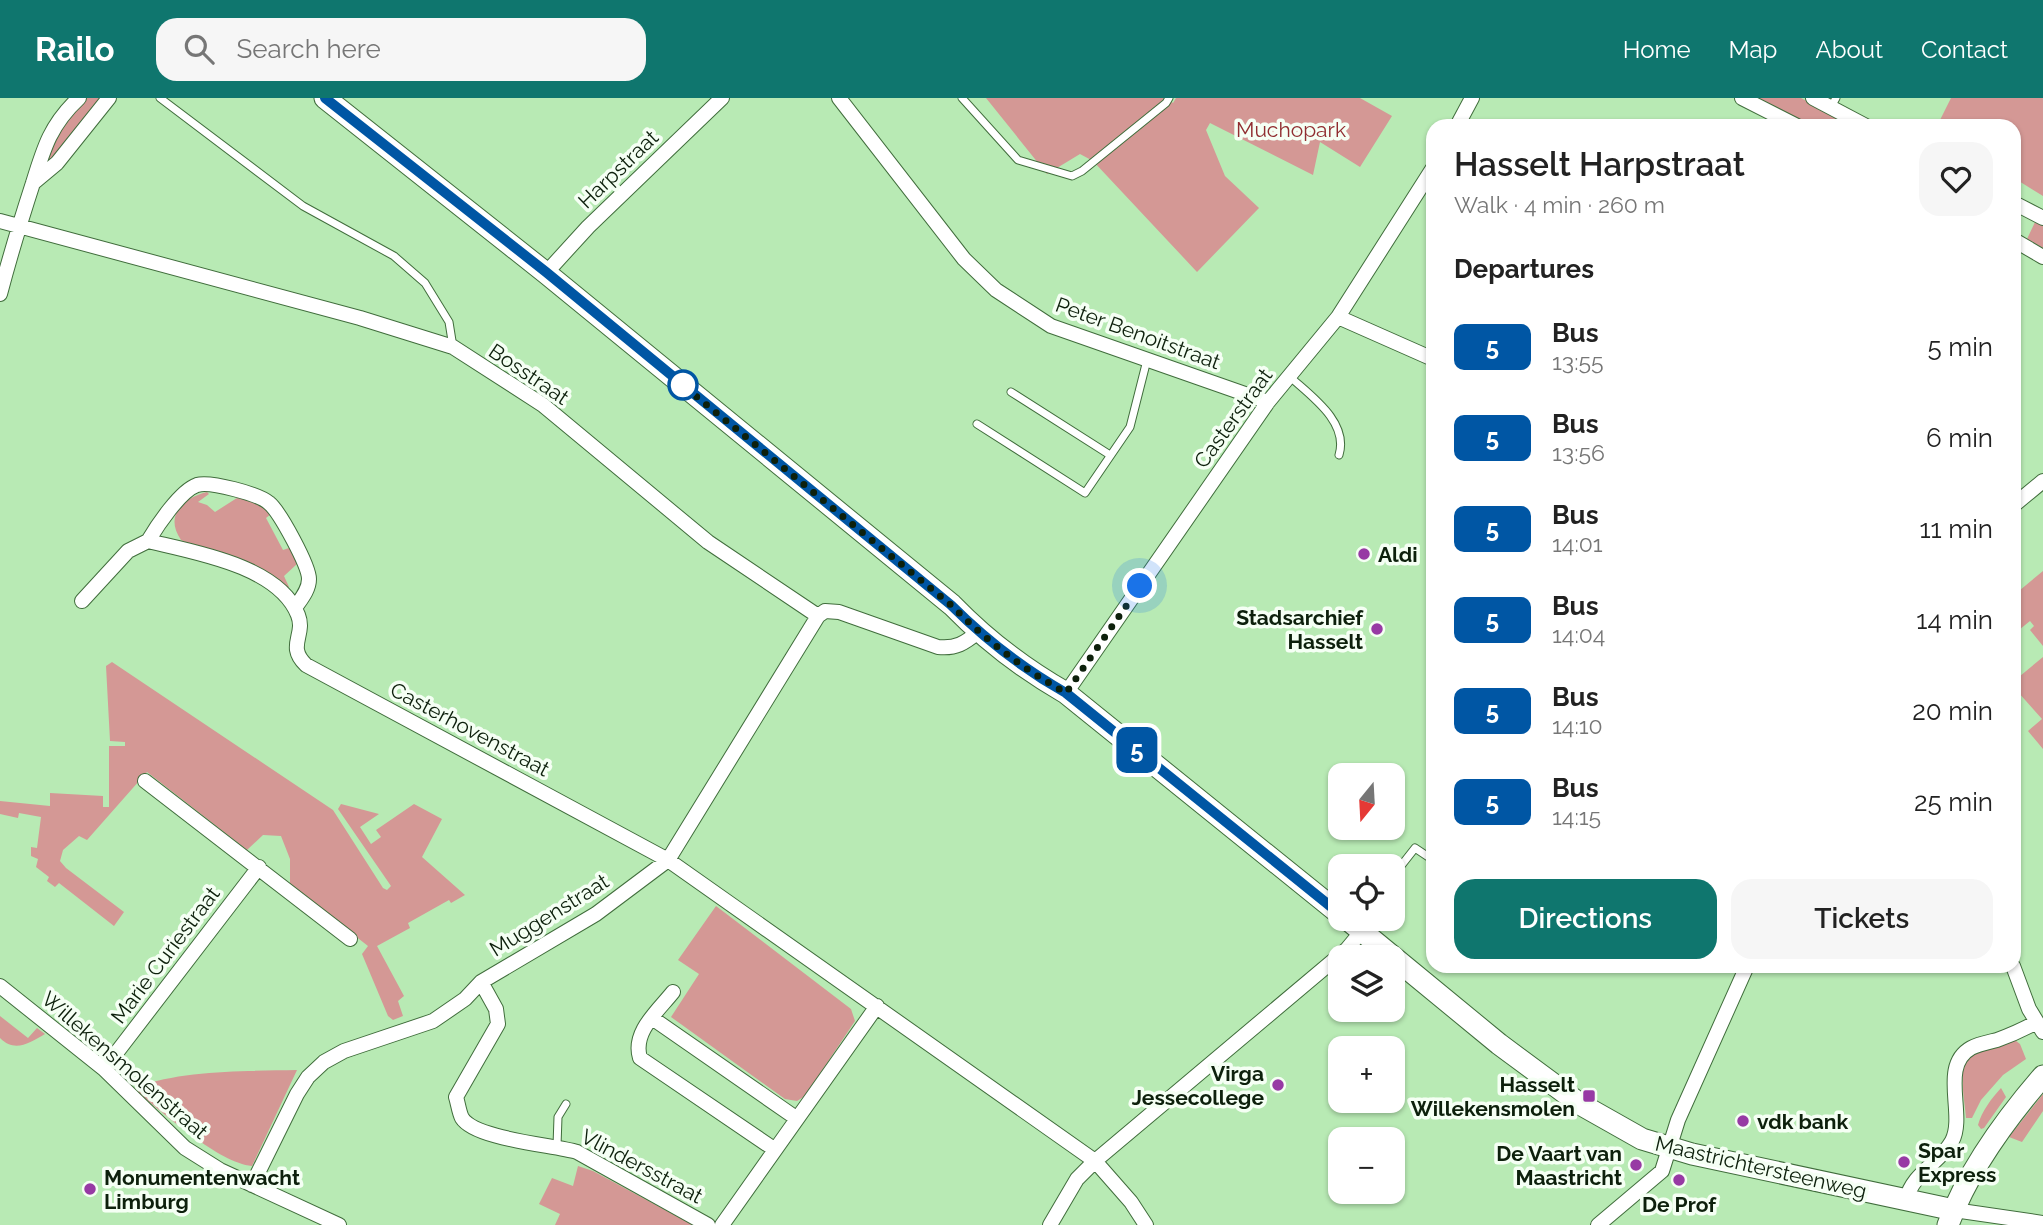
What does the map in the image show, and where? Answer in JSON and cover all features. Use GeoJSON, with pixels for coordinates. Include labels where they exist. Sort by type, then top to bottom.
{"type":"FeatureCollection","features":[{"type":"Feature","properties":{"kind":"main road","name":"Maastrichtersteenweg"},"geometry":{"type":"LineString","coordinates":[[325,98],[546,272],[951,605],[978,632],[1027,671],[1066,693],[1328,901]]}},
{"type":"Feature","properties":{"kind":"main road","name":"Maastrichtersteenweg"},"geometry":{"type":"LineString","coordinates":[[1365,931],[1499,1044],[1580,1104],[1642,1139],[1670,1149],[1906,1200],[1951,1218]]}},
{"type":"Feature","properties":{"kind":"main road"},"geometry":{"type":"LineString","coordinates":[[1951,1218],[2007,1117],[2043,1076]]}},
{"type":"Feature","properties":{"kind":"street"},"geometry":{"type":"LineString","coordinates":[[0,293],[41,152],[55,125],[79,98]]}},
{"type":"Feature","properties":{"kind":"street"},"geometry":{"type":"LineString","coordinates":[[33,183],[57,163],[110,98]]}},
{"type":"Feature","properties":{"kind":"street","name":"Harpstraat"},"geometry":{"type":"LineString","coordinates":[[546,272],[588,227],[722,98]]}},
{"type":"Feature","properties":{"kind":"street","name":"Peter Benoitstraat"},"geometry":{"type":"LineString","coordinates":[[838,98],[964,259],[996,290],[1051,327],[1268,402]]}},
{"type":"Feature","properties":{"kind":"street"},"geometry":{"type":"LineString","coordinates":[[1461,119],[1472,98]]}},
{"type":"Feature","properties":{"kind":"street"},"geometry":{"type":"LineString","coordinates":[[1742,98],[1783,119]]}},
{"type":"Feature","properties":{"kind":"street"},"geometry":{"type":"LineString","coordinates":[[1813,98],[1833,103],[1856,119]]}},
{"type":"Feature","properties":{"kind":"street","name":"Casterstraat"},"geometry":{"type":"LineString","coordinates":[[1066,693],[1268,402],[1338,317],[1426,179]]}},
{"type":"Feature","properties":{"kind":"street"},"geometry":{"type":"LineString","coordinates":[[2021,207],[2043,218]]}},
{"type":"Feature","properties":{"kind":"street","name":"Bosstraat"},"geometry":{"type":"LineString","coordinates":[[0,221],[360,318],[453,347],[478,366],[542,405],[708,542],[818,616]]}},
{"type":"Feature","properties":{"kind":"street"},"geometry":{"type":"LineString","coordinates":[[2021,244],[2043,257]]}},
{"type":"Feature","properties":{"kind":"street"},"geometry":{"type":"LineString","coordinates":[[1338,317],[1426,356]]}},
{"type":"Feature","properties":{"kind":"street"},"geometry":{"type":"LineString","coordinates":[[2021,499],[2043,481]]}},
{"type":"Feature","properties":{"kind":"street","name":"Casterhovenstraat"},"geometry":{"type":"LineString","coordinates":[[82,601],[128,551],[148,541],[162,517],[189,490],[199,484],[262,498],[274,508],[309,575],[307,591],[295,608],[300,621],[296,649],[299,658],[306,665],[668,860]]}},
{"type":"Feature","properties":{"kind":"street"},"geometry":{"type":"LineString","coordinates":[[148,541],[245,568],[278,588],[295,608]]}},
{"type":"Feature","properties":{"kind":"street"},"geometry":{"type":"LineString","coordinates":[[818,616],[825,611],[839,612],[938,647],[961,645],[978,632]]}},
{"type":"Feature","properties":{"kind":"street","name":"Muggenstraat"},"geometry":{"type":"LineString","coordinates":[[252,1185],[297,1094],[316,1069],[344,1051],[433,1021],[465,999],[481,982],[596,914],[668,860],[818,616]]}},
{"type":"Feature","properties":{"kind":"street"},"geometry":{"type":"LineString","coordinates":[[145,781],[350,939]]}},
{"type":"Feature","properties":{"kind":"street"},"geometry":{"type":"LineString","coordinates":[[668,860],[1095,1161],[1131,1202],[1146,1225]]}},
{"type":"Feature","properties":{"kind":"street","name":"Marie Curiestraat"},"geometry":{"type":"LineString","coordinates":[[104,1069],[259,867]]}},
{"type":"Feature","properties":{"kind":"street"},"geometry":{"type":"LineString","coordinates":[[1050,1225],[1077,1179],[1095,1161],[1347,949],[1351,931]]}},
{"type":"Feature","properties":{"kind":"street"},"geometry":{"type":"LineString","coordinates":[[1598,1225],[1662,1171],[1678,1120],[1743,973]]}},
{"type":"Feature","properties":{"kind":"street"},"geometry":{"type":"LineString","coordinates":[[1906,1200],[1909,1187],[1952,1142],[1955,1130],[1954,1085],[1961,1059],[1970,1049],[2040,1027],[2029,1009],[2016,973]]}},
{"type":"Feature","properties":{"kind":"street","name":"Vlindersstraat"},"geometry":{"type":"LineString","coordinates":[[481,982],[496,1009],[498,1024],[456,1097],[463,1119],[471,1126],[516,1142],[557,1146],[577,1152],[708,1225]]}},
{"type":"Feature","properties":{"kind":"street","name":"Willekensmolenstraat"},"geometry":{"type":"LineString","coordinates":[[0,986],[104,1069],[185,1148],[220,1170],[339,1225]]}},
{"type":"Feature","properties":{"kind":"street"},"geometry":{"type":"LineString","coordinates":[[673,992],[640,1035],[640,1058],[774,1149]]}},
{"type":"Feature","properties":{"kind":"street"},"geometry":{"type":"LineString","coordinates":[[722,1225],[728,1221],[774,1149],[877,1006]]}},
{"type":"Feature","properties":{"kind":"street"},"geometry":{"type":"LineString","coordinates":[[652,1018],[796,1118]]}},
{"type":"Feature","properties":{"kind":"street"},"geometry":{"type":"LineString","coordinates":[[1951,1218],[2041,1224]]}},
{"type":"Feature","properties":{"kind":"lane"},"geometry":{"type":"LineString","coordinates":[[160,98],[303,206],[394,256],[425,283],[449,322],[453,347]]}},
{"type":"Feature","properties":{"kind":"lane"},"geometry":{"type":"LineString","coordinates":[[962,98],[1018,160],[1072,176],[1103,154],[1169,98]]}},
{"type":"Feature","properties":{"kind":"lane"},"geometry":{"type":"LineString","coordinates":[[977,424],[1085,493],[1129,427],[1147,360]]}},
{"type":"Feature","properties":{"kind":"lane"},"geometry":{"type":"LineString","coordinates":[[1289,376],[1333,418],[1342,445],[1339,455]]}},
{"type":"Feature","properties":{"kind":"lane"},"geometry":{"type":"LineString","coordinates":[[1011,392],[1111,455]]}},
{"type":"Feature","properties":{"kind":"lane"},"geometry":{"type":"LineString","coordinates":[[1405,861],[1415,848],[1426,855]]}},
{"type":"Feature","properties":{"kind":"lane"},"geometry":{"type":"LineString","coordinates":[[557,1146],[558,1117],[566,1104]]}},
{"type":"Feature","properties":{"kind":"green space"},"geometry":{"type":"Polygon","coordinates":[[[87,98],[103,98],[48,160],[46,158],[56,132],[87,98]]]}},
{"type":"Feature","properties":{"kind":"green space","name":"Muchopark"},"geometry":{"type":"Polygon","coordinates":[[[986,98],[1167,98],[1173,103],[1176,98],[1360,98],[1392,116],[1360,167],[1320,142],[1313,175],[1210,123],[1206,130],[1225,176],[1259,208],[1197,272],[1093,161],[1080,154],[1047,174],[986,98]]]}},
{"type":"Feature","properties":{"kind":"green space"},"geometry":{"type":"Polygon","coordinates":[[[1755,98],[1801,98],[1842,119],[1796,119],[1755,98]]]}},
{"type":"Feature","properties":{"kind":"green space"},"geometry":{"type":"Polygon","coordinates":[[[1951,98],[2043,98],[2043,196],[2021,182],[2021,119],[1940,119],[1951,98]]]}},
{"type":"Feature","properties":{"kind":"green space"},"geometry":{"type":"Polygon","coordinates":[[[2036,220],[2043,224],[2043,248],[2027,239],[2036,220]]]}},
{"type":"Feature","properties":{"kind":"green space"},"geometry":{"type":"Polygon","coordinates":[[[207,492],[209,494],[198,502],[215,512],[240,496],[258,500],[271,514],[266,518],[283,550],[293,550],[297,564],[284,576],[289,587],[284,589],[181,540],[176,531],[175,515],[184,503],[207,492]]]}},
{"type":"Feature","properties":{"kind":"green space"},"geometry":{"type":"Polygon","coordinates":[[[2043,571],[2043,646],[2030,630],[2034,626],[2030,621],[2021,628],[2021,589],[2043,571]]]}},
{"type":"Feature","properties":{"kind":"green space"},"geometry":{"type":"Polygon","coordinates":[[[2043,657],[2043,749],[2028,731],[2042,719],[2021,695],[2021,675],[2043,657]]]}},
{"type":"Feature","properties":{"kind":"green space"},"geometry":{"type":"Polygon","coordinates":[[[112,662],[333,810],[383,888],[387,890],[391,886],[338,809],[341,804],[379,814],[360,827],[371,844],[381,837],[376,830],[414,804],[442,819],[422,857],[465,895],[451,903],[449,900],[408,923],[410,928],[377,946],[404,996],[398,1001],[403,1016],[393,1020],[388,1016],[362,954],[368,946],[290,885],[290,859],[281,836],[263,835],[247,850],[147,772],[87,840],[79,836],[63,850],[60,861],[124,912],[114,926],[59,883],[55,887],[47,881],[49,877],[36,867],[38,859],[31,856],[31,847],[37,848],[41,817],[19,813],[18,818],[0,814],[0,801],[50,806],[50,793],[103,796],[103,807],[109,807],[109,746],[125,746],[125,742],[110,741],[106,666],[112,662]]]}},
{"type":"Feature","properties":{"kind":"green space"},"geometry":{"type":"Polygon","coordinates":[[[716,906],[851,1009],[855,1021],[805,1096],[797,1101],[785,1099],[671,1017],[699,974],[678,960],[716,906]]]}},
{"type":"Feature","properties":{"kind":"green space"},"geometry":{"type":"Polygon","coordinates":[[[0,1016],[28,1038],[37,1028],[45,1034],[22,1045],[6,1043],[0,1038],[0,1016]]]}},
{"type":"Feature","properties":{"kind":"green space"},"geometry":{"type":"Polygon","coordinates":[[[2011,1037],[2020,1044],[2026,1059],[2003,1075],[1981,1100],[1972,1118],[1966,1118],[1963,1072],[1969,1055],[1979,1048],[2011,1037]]]}},
{"type":"Feature","properties":{"kind":"green space"},"geometry":{"type":"Polygon","coordinates":[[[297,1070],[252,1166],[239,1163],[209,1147],[138,1093],[137,1087],[195,1074],[297,1070]]]}},
{"type":"Feature","properties":{"kind":"green space"},"geometry":{"type":"Polygon","coordinates":[[[2001,1088],[2006,1097],[1981,1129],[1978,1125],[1982,1115],[2001,1088]]]}},
{"type":"Feature","properties":{"kind":"green space"},"geometry":{"type":"Polygon","coordinates":[[[2043,1094],[2043,1111],[2022,1142],[2009,1137],[2043,1094]]]}},
{"type":"Feature","properties":{"kind":"green space"},"geometry":{"type":"Polygon","coordinates":[[[578,1166],[593,1171],[693,1225],[555,1225],[560,1214],[539,1204],[552,1178],[573,1186],[578,1166]]]}},
{"type":"Feature","properties":{"kind":"bus line","name":"5"},"geometry":{"type":"LineString","coordinates":[[325,98],[546,272],[951,605],[978,632],[1027,671],[1066,693],[1328,904]]}},
{"type":"Feature","properties":{"kind":"place","name":"Aldi"},"geometry":{"type":"Point","coordinates":[1364,554]}},
{"type":"Feature","properties":{"kind":"place","name":"Stadsarchief Hasselt"},"geometry":{"type":"Point","coordinates":[1377,629]}},
{"type":"Feature","properties":{"kind":"place","name":"Virga Jessecollege"},"geometry":{"type":"Point","coordinates":[1278,1085]}},
{"type":"Feature","properties":{"kind":"place","name":"Hasselt Willekensmolen"},"geometry":{"type":"Point","coordinates":[1589,1096]}},
{"type":"Feature","properties":{"kind":"place","name":"vdk bank"},"geometry":{"type":"Point","coordinates":[1743,1121]}},
{"type":"Feature","properties":{"kind":"place","name":"Spar Express"},"geometry":{"type":"Point","coordinates":[1904,1162]}},
{"type":"Feature","properties":{"kind":"place","name":"De Vaart van Maastricht"},"geometry":{"type":"Point","coordinates":[1636,1165]}},
{"type":"Feature","properties":{"kind":"place","name":"De Prof"},"geometry":{"type":"Point","coordinates":[1679,1180]}},
{"type":"Feature","properties":{"kind":"place","name":"Monumentenwacht Limburg"},"geometry":{"type":"Point","coordinates":[90,1189]}},
{"type":"Feature","properties":{"kind":"route"},"geometry":{"type":"LineString","coordinates":[[683,385],[680,383],[951,605],[978,632],[1027,671],[1066,693],[1140,586]]}}]}
